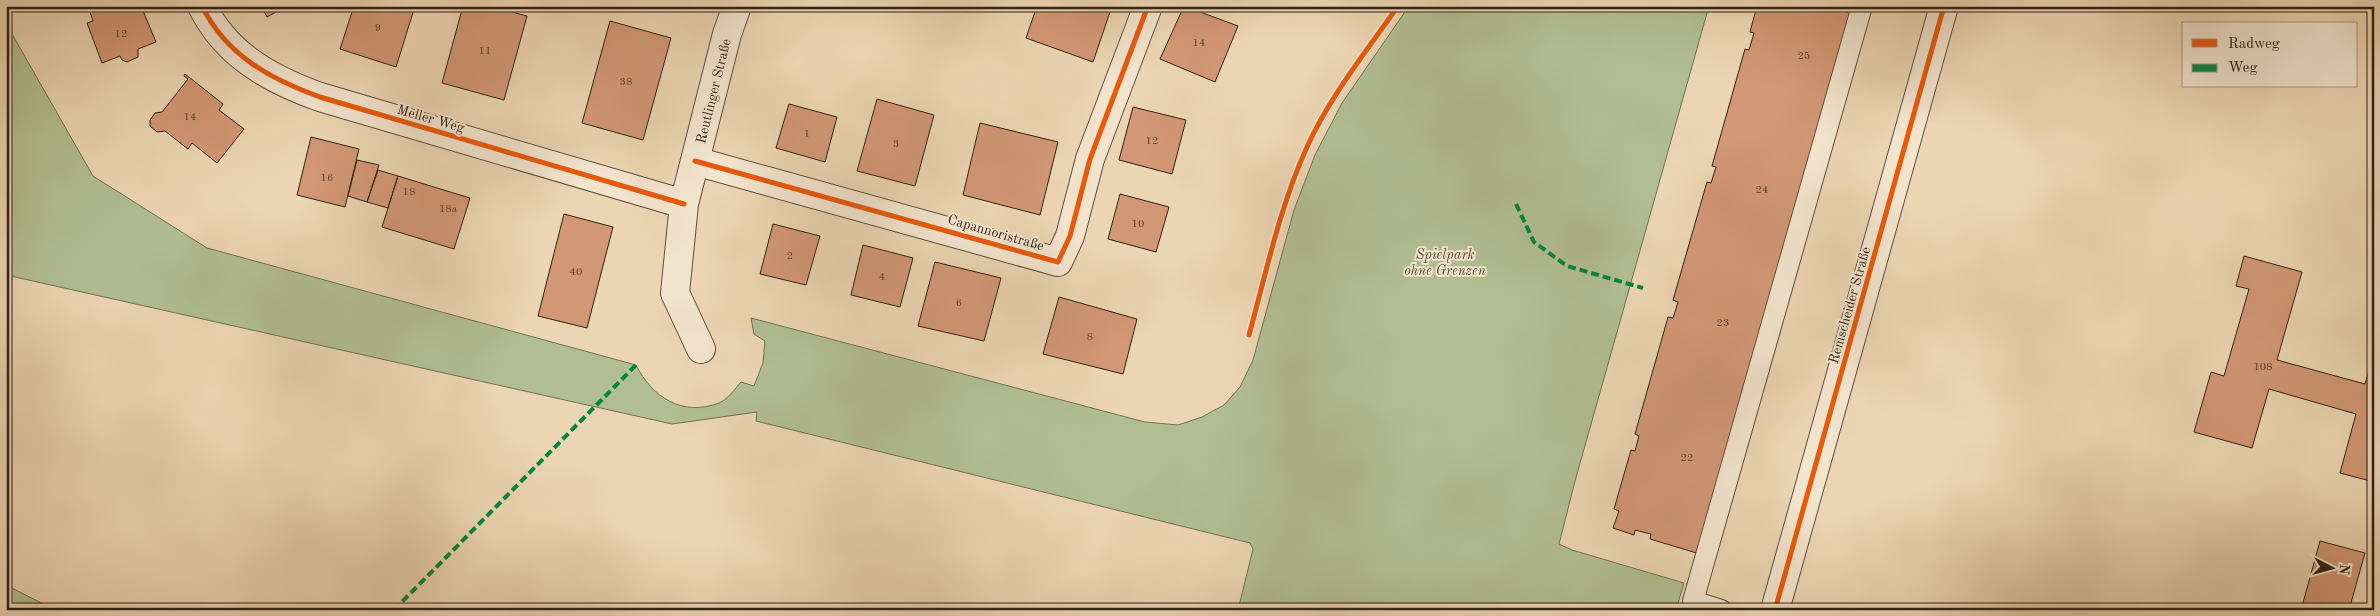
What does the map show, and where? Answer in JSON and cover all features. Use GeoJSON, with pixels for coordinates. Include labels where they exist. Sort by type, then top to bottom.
{"type":"FeatureCollection","features":[{"type":"Feature","properties":{"kind":"street","name":"Meller Weg"},"geometry":{"type":"LineString","coordinates":[[202,6],[210,23],[233,50],[261,71],[287,85],[320,97],[684,204]]}},
{"type":"Feature","properties":{"kind":"street","name":"Reutlinger Straße"},"geometry":{"type":"LineString","coordinates":[[701,349],[675,293],[684,204],[727,34],[737,6]]}},
{"type":"Feature","properties":{"kind":"street","name":"Capannoristraße"},"geometry":{"type":"LineString","coordinates":[[695,161],[1058,262],[1070,236],[1090,159],[1148,6]]}},
{"type":"Feature","properties":{"kind":"street","name":"Remscheider Straße"},"geometry":{"type":"LineString","coordinates":[[1775,610],[1944,6]]}},
{"type":"Feature","properties":{"kind":"lane"},"geometry":{"type":"LineString","coordinates":[[1721,610],[1692,606],[1862,6]]}},
{"type":"Feature","properties":{"kind":"green space","name":"Spielpark ohne Grenzen"},"geometry":{"type":"Polygon","coordinates":[[[6,6],[11,6],[12,34],[93,176],[207,248],[636,365],[660,395],[681,406],[705,407],[722,402],[741,382],[754,386],[763,363],[765,341],[754,334],[751,318],[1145,422],[1178,425],[1202,417],[1224,405],[1240,387],[1253,360],[1294,210],[1315,155],[1342,103],[1409,6],[1709,6],[1575,481],[1559,544],[1572,550],[1684,583],[1676,610],[1238,610],[1253,549],[1250,543],[756,421],[757,412],[672,424],[6,275],[6,6]]]}},
{"type":"Feature","properties":{"kind":"green space"},"geometry":{"type":"Polygon","coordinates":[[[6,585],[55,610],[6,610],[6,585]]]}},
{"type":"Feature","properties":{"kind":"building"},"geometry":{"type":"Polygon","coordinates":[[[88,6],[120,6],[121,9],[128,6],[141,6],[156,42],[138,49],[138,57],[127,62],[122,60],[120,56],[102,63],[87,23],[93,21],[88,6]]]}},
{"type":"Feature","properties":{"kind":"building"},"geometry":{"type":"Polygon","coordinates":[[[261,6],[287,6],[267,17],[261,6]]]}},
{"type":"Feature","properties":{"kind":"building"},"geometry":{"type":"Polygon","coordinates":[[[354,6],[415,6],[396,67],[340,49],[354,6]]]}},
{"type":"Feature","properties":{"kind":"building"},"geometry":{"type":"Polygon","coordinates":[[[463,6],[490,6],[527,16],[504,100],[442,83],[463,6]]]}},
{"type":"Feature","properties":{"kind":"building"},"geometry":{"type":"Polygon","coordinates":[[[945,6],[968,6],[967,12],[945,6]]]}},
{"type":"Feature","properties":{"kind":"building"},"geometry":{"type":"Polygon","coordinates":[[[1037,6],[1112,6],[1093,62],[1026,38],[1037,6]]]}},
{"type":"Feature","properties":{"kind":"building"},"geometry":{"type":"Polygon","coordinates":[[[1184,6],[1238,26],[1215,82],[1160,59],[1184,6]]]}},
{"type":"Feature","properties":{"kind":"building"},"geometry":{"type":"Polygon","coordinates":[[[1757,6],[1826,6],[1854,14],[1700,554],[1650,539],[1651,534],[1635,530],[1634,535],[1613,528],[1619,511],[1614,509],[1631,450],[1635,451],[1639,436],[1635,434],[1668,317],[1673,318],[1678,302],[1673,300],[1707,182],[1711,183],[1716,167],[1712,166],[1745,49],[1749,50],[1754,33],[1750,32],[1757,6]]]}},
{"type":"Feature","properties":{"kind":"building"},"geometry":{"type":"Polygon","coordinates":[[[1826,6],[1857,6],[1854,14],[1826,6]]]}},
{"type":"Feature","properties":{"kind":"building"},"geometry":{"type":"Polygon","coordinates":[[[610,21],[671,38],[643,140],[582,123],[610,21]]]}},
{"type":"Feature","properties":{"kind":"building"},"geometry":{"type":"Polygon","coordinates":[[[185,74],[223,104],[219,110],[244,129],[217,163],[192,143],[188,149],[165,131],[157,132],[150,126],[150,120],[155,113],[162,112],[188,79],[184,76],[185,74]]]}},
{"type":"Feature","properties":{"kind":"building"},"geometry":{"type":"Polygon","coordinates":[[[877,99],[934,115],[915,186],[857,171],[877,99]]]}},
{"type":"Feature","properties":{"kind":"building"},"geometry":{"type":"Polygon","coordinates":[[[789,104],[837,117],[825,162],[776,148],[789,104]]]}},
{"type":"Feature","properties":{"kind":"building"},"geometry":{"type":"Polygon","coordinates":[[[1133,107],[1186,120],[1172,174],[1119,160],[1133,107]]]}},
{"type":"Feature","properties":{"kind":"building"},"geometry":{"type":"Polygon","coordinates":[[[980,123],[1058,142],[1040,215],[963,195],[980,123]]]}},
{"type":"Feature","properties":{"kind":"building"},"geometry":{"type":"Polygon","coordinates":[[[311,137],[359,149],[345,207],[297,195],[311,137]]]}},
{"type":"Feature","properties":{"kind":"building"},"geometry":{"type":"Polygon","coordinates":[[[357,160],[379,165],[367,202],[348,196],[357,160]]]}},
{"type":"Feature","properties":{"kind":"building"},"geometry":{"type":"Polygon","coordinates":[[[378,170],[398,176],[388,208],[367,202],[378,170]]]}},
{"type":"Feature","properties":{"kind":"building"},"geometry":{"type":"Polygon","coordinates":[[[398,176],[470,198],[454,249],[382,227],[398,176]]]}},
{"type":"Feature","properties":{"kind":"building"},"geometry":{"type":"Polygon","coordinates":[[[1120,194],[1169,207],[1156,252],[1108,239],[1120,194]]]}},
{"type":"Feature","properties":{"kind":"building"},"geometry":{"type":"Polygon","coordinates":[[[564,214],[613,227],[587,328],[538,316],[564,214]]]}},
{"type":"Feature","properties":{"kind":"building"},"geometry":{"type":"Polygon","coordinates":[[[773,224],[820,236],[806,285],[760,274],[773,224]]]}},
{"type":"Feature","properties":{"kind":"building"},"geometry":{"type":"Polygon","coordinates":[[[863,245],[913,258],[900,307],[851,295],[863,245]]]}},
{"type":"Feature","properties":{"kind":"building"},"geometry":{"type":"Polygon","coordinates":[[[2244,256],[2302,272],[2277,360],[2365,384],[2374,353],[2374,482],[2340,473],[2356,414],[2269,389],[2252,448],[2194,432],[2211,372],[2224,376],[2249,289],[2236,286],[2244,256]]]}},
{"type":"Feature","properties":{"kind":"building"},"geometry":{"type":"Polygon","coordinates":[[[935,262],[1001,278],[984,341],[918,326],[935,262]]]}},
{"type":"Feature","properties":{"kind":"building"},"geometry":{"type":"Polygon","coordinates":[[[1059,297],[1137,319],[1123,374],[1043,354],[1059,297]]]}},
{"type":"Feature","properties":{"kind":"building"},"geometry":{"type":"Polygon","coordinates":[[[2320,541],[2365,553],[2349,610],[2301,610],[2320,541]]]}},
{"type":"Feature","properties":{"kind":"marked path"},"geometry":{"type":"LineString","coordinates":[[1516,204],[1534,242],[1567,266],[1643,288]]}},
{"type":"Feature","properties":{"kind":"marked path"},"geometry":{"type":"LineString","coordinates":[[394,610],[636,365]]}},
{"type":"Feature","properties":{"kind":"cycle path"},"geometry":{"type":"LineString","coordinates":[[202,6],[212,23],[237,52],[267,73],[302,90],[320,97],[684,204]]}},
{"type":"Feature","properties":{"kind":"cycle path"},"geometry":{"type":"LineString","coordinates":[[695,161],[1058,262],[1070,236],[1090,159],[1148,6]]}},
{"type":"Feature","properties":{"kind":"cycle path"},"geometry":{"type":"LineString","coordinates":[[1249,335],[1281,216],[1297,169],[1316,128],[1337,92],[1398,6]]}},
{"type":"Feature","properties":{"kind":"cycle path"},"geometry":{"type":"LineString","coordinates":[[1775,610],[1944,6]]}}]}
